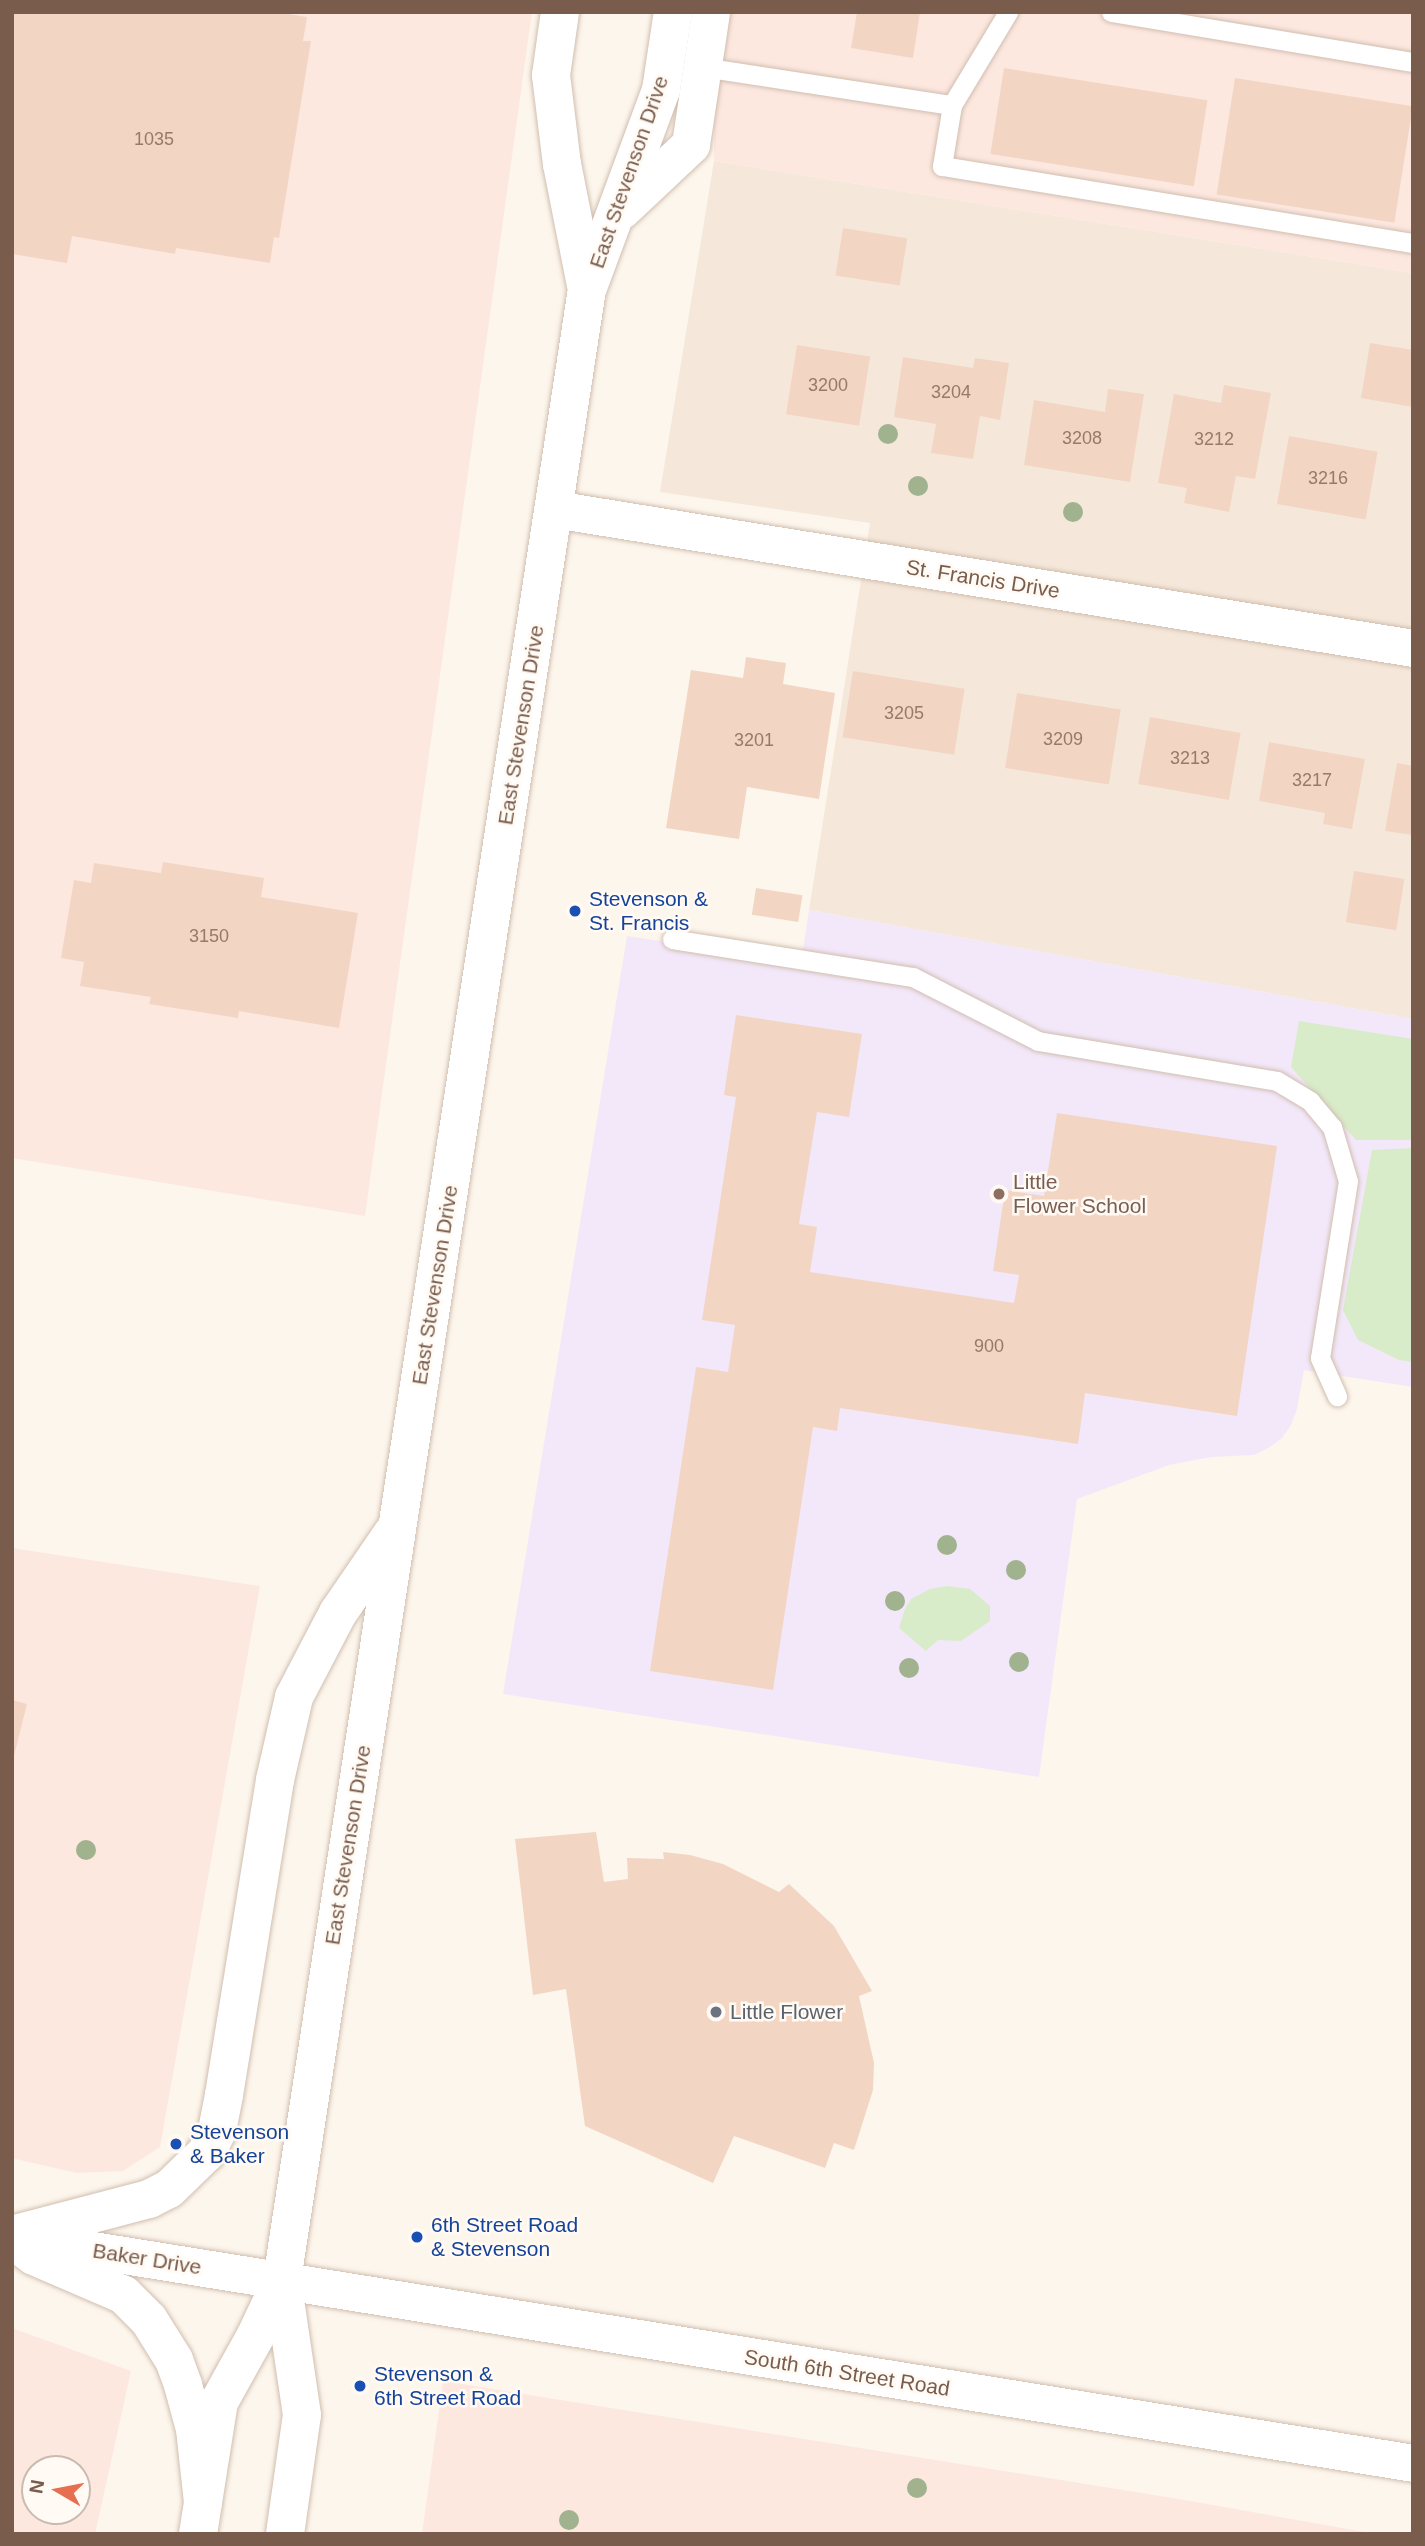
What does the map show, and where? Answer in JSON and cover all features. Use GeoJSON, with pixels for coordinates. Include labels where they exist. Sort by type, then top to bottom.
{"type":"FeatureCollection","features":[{"type":"Feature","properties":{"kind":"main road","name":"East Stevenson Drive"},"geometry":{"type":"LineString","coordinates":[[560,12],[551,75],[562,164],[587,290]]}},
{"type":"Feature","properties":{"kind":"main road","name":"East Stevenson Drive"},"geometry":{"type":"LineString","coordinates":[[200,2518],[219,2402],[255,2337],[282,2280],[587,290],[661,90],[673,12]]}},
{"type":"Feature","properties":{"kind":"main road"},"geometry":{"type":"LineString","coordinates":[[615,217],[691,145],[711,12]]}},
{"type":"Feature","properties":{"kind":"main road"},"geometry":{"type":"LineString","coordinates":[[12,2237],[149,2199],[169,2189],[206,2153],[217,2131],[224,2095],[275,1780],[294,1697],[338,1613],[397,1526]]}},
{"type":"Feature","properties":{"kind":"main road"},"geometry":{"type":"LineString","coordinates":[[12,2237],[34,2256],[124,2295],[149,2320],[174,2360],[195,2429],[200,2518]]}},
{"type":"Feature","properties":{"kind":"main road","name":"East Stevenson Drive"},"geometry":{"type":"LineString","coordinates":[[282,2280],[302,2415],[285,2534]]}},
{"type":"Feature","properties":{"kind":"street","name":"St. Francis Drive"},"geometry":{"type":"LineString","coordinates":[[554,509],[1413,648]]}},
{"type":"Feature","properties":{"kind":"street","name":"Baker Drive"},"geometry":{"type":"LineString","coordinates":[[12,2237],[282,2280]]}},
{"type":"Feature","properties":{"kind":"street","name":"South 6th Street Road"},"geometry":{"type":"LineString","coordinates":[[282,2280],[608,2335],[1413,2463]]}},
{"type":"Feature","properties":{"kind":"lane"},"geometry":{"type":"LineString","coordinates":[[1008,12],[952,105],[942,166],[1413,243]]}},
{"type":"Feature","properties":{"kind":"lane"},"geometry":{"type":"LineString","coordinates":[[1111,12],[1413,62]]}},
{"type":"Feature","properties":{"kind":"lane"},"geometry":{"type":"LineString","coordinates":[[703,67],[952,105]]}},
{"type":"Feature","properties":{"kind":"lane"},"geometry":{"type":"LineString","coordinates":[[672,939],[913,978],[1038,1041],[1278,1081],[1310,1101],[1332,1127],[1348,1181],[1320,1358],[1337,1396]]}},
{"type":"Feature","properties":{"kind":"shaded area"},"geometry":{"type":"Polygon","coordinates":[[[12,12],[532,12],[365,1216],[12,1158],[12,12]]]}},
{"type":"Feature","properties":{"kind":"shaded area"},"geometry":{"type":"Polygon","coordinates":[[[730,12],[1413,12],[1413,273],[714,161],[714,117],[730,12]]]}},
{"type":"Feature","properties":{"kind":"shaded area"},"geometry":{"type":"Polygon","coordinates":[[[714,161],[1413,273],[1413,1019],[809,910],[870,523],[660,492],[714,161]]]}},
{"type":"Feature","properties":{"kind":"shaded area","name":"Little Flower School"},"geometry":{"type":"Polygon","coordinates":[[[809,910],[1413,1019],[1413,1387],[1304,1370],[1297,1409],[1291,1425],[1282,1438],[1270,1447],[1254,1455],[1211,1457],[1169,1465],[1077,1499],[1039,1777],[503,1694],[627,936],[801,962],[809,910]]]}},
{"type":"Feature","properties":{"kind":"shaded area"},"geometry":{"type":"Polygon","coordinates":[[[12,1548],[260,1586],[160,2147],[123,2171],[76,2173],[12,2158],[12,1548]]]}},
{"type":"Feature","properties":{"kind":"shaded area"},"geometry":{"type":"Polygon","coordinates":[[[12,2328],[131,2371],[95,2534],[12,2534],[12,2328]]]}},
{"type":"Feature","properties":{"kind":"shaded area"},"geometry":{"type":"Polygon","coordinates":[[[443,2381],[1179,2499],[1376,2534],[422,2534],[443,2381]]]}},
{"type":"Feature","properties":{"kind":"green space"},"geometry":{"type":"Polygon","coordinates":[[[1299,1021],[1413,1039],[1413,1140],[1356,1140],[1291,1067],[1299,1021]]]}},
{"type":"Feature","properties":{"kind":"green space"},"geometry":{"type":"Polygon","coordinates":[[[1413,1148],[1413,1362],[1399,1360],[1358,1340],[1343,1310],[1372,1150],[1413,1148]]]}},
{"type":"Feature","properties":{"kind":"green space"},"geometry":{"type":"Polygon","coordinates":[[[947,1586],[970,1589],[990,1606],[990,1621],[961,1641],[938,1640],[926,1651],[899,1628],[905,1609],[911,1599],[930,1589],[947,1586]]]}},
{"type":"Feature","properties":{"kind":"building"},"geometry":{"type":"Polygon","coordinates":[[[12,12],[276,12],[307,17],[303,41],[311,41],[279,238],[274,237],[270,263],[176,248],[175,254],[72,236],[67,263],[12,254],[12,12]]]}},
{"type":"Feature","properties":{"kind":"building"},"geometry":{"type":"Polygon","coordinates":[[[857,12],[920,12],[913,58],[851,48],[857,12]]]}},
{"type":"Feature","properties":{"kind":"building"},"geometry":{"type":"Polygon","coordinates":[[[1004,68],[1207,100],[1194,186],[990,154],[1004,68]]]}},
{"type":"Feature","properties":{"kind":"building"},"geometry":{"type":"Polygon","coordinates":[[[1235,78],[1413,106],[1394,223],[1217,195],[1235,78]]]}},
{"type":"Feature","properties":{"kind":"building"},"geometry":{"type":"Polygon","coordinates":[[[843,228],[907,238],[900,286],[835,275],[843,228]]]}},
{"type":"Feature","properties":{"kind":"building"},"geometry":{"type":"Polygon","coordinates":[[[1370,343],[1413,350],[1413,407],[1361,398],[1370,343]]]}},
{"type":"Feature","properties":{"kind":"building"},"geometry":{"type":"Polygon","coordinates":[[[797,345],[870,357],[859,426],[786,414],[797,345]]]}},
{"type":"Feature","properties":{"kind":"building"},"geometry":{"type":"Polygon","coordinates":[[[903,357],[973,368],[975,358],[1009,363],[1000,420],[980,416],[973,459],[931,453],[936,424],[894,417],[903,357]]]}},
{"type":"Feature","properties":{"kind":"building"},"geometry":{"type":"Polygon","coordinates":[[[1224,385],[1271,393],[1255,479],[1236,476],[1229,512],[1184,503],[1187,488],[1158,483],[1174,394],[1221,403],[1224,385]]]}},
{"type":"Feature","properties":{"kind":"building"},"geometry":{"type":"Polygon","coordinates":[[[1108,389],[1144,394],[1130,482],[1024,465],[1034,400],[1105,412],[1108,389]]]}},
{"type":"Feature","properties":{"kind":"building"},"geometry":{"type":"Polygon","coordinates":[[[1289,436],[1378,452],[1366,520],[1277,504],[1289,436]]]}},
{"type":"Feature","properties":{"kind":"building"},"geometry":{"type":"Polygon","coordinates":[[[746,657],[786,663],[783,684],[835,693],[819,799],[747,787],[739,839],[666,828],[691,670],[743,678],[746,657]]]}},
{"type":"Feature","properties":{"kind":"building"},"geometry":{"type":"Polygon","coordinates":[[[853,671],[965,689],[954,755],[843,737],[853,671]]]}},
{"type":"Feature","properties":{"kind":"building"},"geometry":{"type":"Polygon","coordinates":[[[1017,693],[1121,709],[1109,784],[1005,768],[1017,693]]]}},
{"type":"Feature","properties":{"kind":"building"},"geometry":{"type":"Polygon","coordinates":[[[1150,717],[1241,733],[1229,800],[1138,784],[1150,717]]]}},
{"type":"Feature","properties":{"kind":"building"},"geometry":{"type":"Polygon","coordinates":[[[1269,742],[1365,759],[1352,829],[1323,824],[1325,813],[1259,801],[1269,742]]]}},
{"type":"Feature","properties":{"kind":"building"},"geometry":{"type":"Polygon","coordinates":[[[1397,763],[1413,766],[1413,835],[1385,831],[1397,763]]]}},
{"type":"Feature","properties":{"kind":"building"},"geometry":{"type":"Polygon","coordinates":[[[163,862],[264,878],[261,897],[358,913],[339,1028],[239,1011],[238,1018],[149,1004],[151,997],[80,986],[84,962],[61,958],[74,880],[91,883],[94,863],[161,873],[163,862]]]}},
{"type":"Feature","properties":{"kind":"building"},"geometry":{"type":"Polygon","coordinates":[[[1354,871],[1404,879],[1396,930],[1346,922],[1354,871]]]}},
{"type":"Feature","properties":{"kind":"building"},"geometry":{"type":"Polygon","coordinates":[[[756,888],[802,895],[798,922],[752,915],[756,888]]]}},
{"type":"Feature","properties":{"kind":"building"},"geometry":{"type":"Polygon","coordinates":[[[736,1015],[862,1034],[849,1117],[817,1112],[799,1224],[817,1227],[810,1272],[1014,1303],[1019,1275],[993,1271],[1005,1190],[1044,1196],[1057,1113],[1277,1146],[1237,1416],[1085,1393],[1078,1444],[840,1408],[837,1431],[813,1427],[773,1690],[650,1671],[696,1367],[728,1372],[735,1325],[702,1320],[736,1097],[724,1095],[736,1015]]]}},
{"type":"Feature","properties":{"kind":"building"},"geometry":{"type":"Polygon","coordinates":[[[12,1700],[27,1704],[13,1760],[12,1760],[12,1700]]]}},
{"type":"Feature","properties":{"kind":"building","name":"Little Flower"},"geometry":{"type":"Polygon","coordinates":[[[596,1832],[604,1882],[628,1879],[627,1858],[664,1859],[663,1852],[690,1855],[723,1864],[779,1892],[789,1884],[834,1926],[872,1991],[859,1996],[874,2063],[873,2090],[854,2150],[834,2143],[825,2168],[734,2136],[713,2183],[585,2126],[566,1989],[533,1995],[515,1839],[596,1832]]]}},
{"type":"Feature","properties":{"kind":"place","name":"Stevenson & St. Francis"},"geometry":{"type":"Point","coordinates":[575,911]}},
{"type":"Feature","properties":{"kind":"place","name":"Little Flower School"},"geometry":{"type":"Point","coordinates":[999,1194]}},
{"type":"Feature","properties":{"kind":"place","name":"Little Flower"},"geometry":{"type":"Point","coordinates":[716,2012]}},
{"type":"Feature","properties":{"kind":"place","name":"Stevenson & Baker"},"geometry":{"type":"Point","coordinates":[176,2144]}},
{"type":"Feature","properties":{"kind":"place","name":"6th Street Road & Stevenson"},"geometry":{"type":"Point","coordinates":[417,2237]}},
{"type":"Feature","properties":{"kind":"place","name":"Stevenson & 6th Street Road"},"geometry":{"type":"Point","coordinates":[360,2386]}}]}
